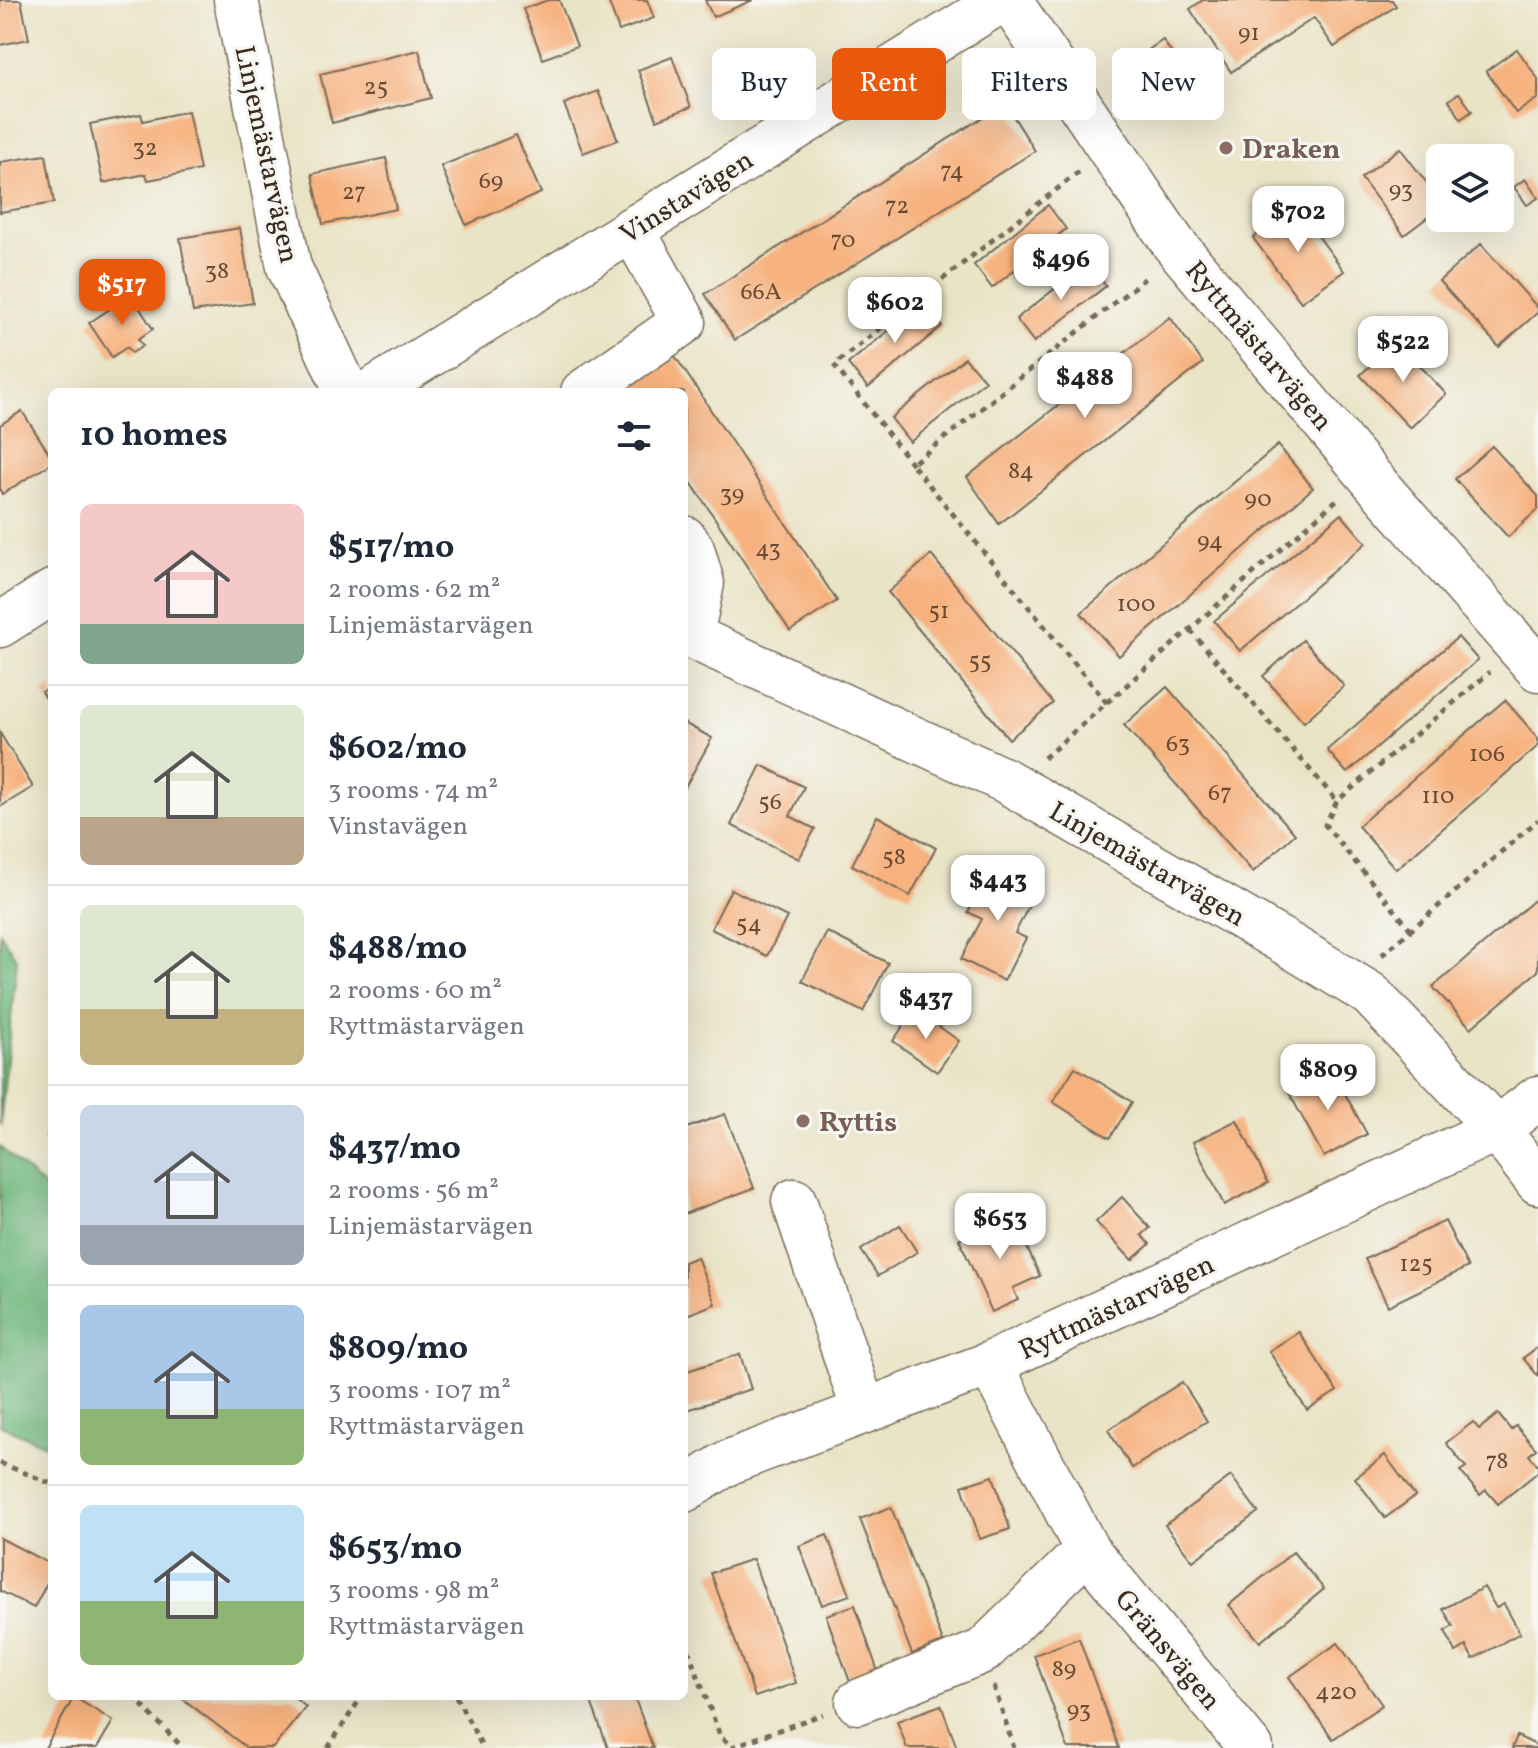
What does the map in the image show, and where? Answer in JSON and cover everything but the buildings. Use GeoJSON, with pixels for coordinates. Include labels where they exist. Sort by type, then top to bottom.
{"type":"FeatureCollection","features":[{"type":"Feature","properties":{"kind":"street","name":"Linjemästarvägen"},"geometry":{"type":"LineString","coordinates":[[236,0],[289,267],[345,388]]}},
{"type":"Feature","properties":{"kind":"street","name":"Vinstavägen"},"geometry":{"type":"LineString","coordinates":[[376,388],[1002,0]]}},
{"type":"Feature","properties":{"kind":"street","name":"Ryttmästarvägen"},"geometry":{"type":"LineString","coordinates":[[1009,0],[1180,251],[1367,473],[1529,658]]}},
{"type":"Feature","properties":{"kind":"street"},"geometry":{"type":"LineString","coordinates":[[589,388],[684,322],[632,229]]}},
{"type":"Feature","properties":{"kind":"street","name":"Linjemästarvägen"},"geometry":{"type":"LineString","coordinates":[[688,544],[702,583],[688,635],[1013,786],[1370,994],[1497,1129],[1538,1182]]}},
{"type":"Feature","properties":{"kind":"street"},"geometry":{"type":"LineString","coordinates":[[0,625],[48,595]]}},
{"type":"Feature","properties":{"kind":"street","name":"Ryttmästarvägen"},"geometry":{"type":"LineString","coordinates":[[688,1488],[729,1462],[990,1364],[1497,1129],[1538,1098]]}},
{"type":"Feature","properties":{"kind":"street"},"geometry":{"type":"LineString","coordinates":[[794,1201],[864,1411]]}},
{"type":"Feature","properties":{"kind":"street","name":"Gränsvägen"},"geometry":{"type":"LineString","coordinates":[[990,1364],[1087,1550],[1251,1748]]}},
{"type":"Feature","properties":{"kind":"street"},"geometry":{"type":"LineString","coordinates":[[858,1702],[983,1651],[1087,1550]]}},
{"type":"Feature","properties":{"kind":"path"},"geometry":{"type":"LineString","coordinates":[[1107,703],[834,365],[1109,148]]}},
{"type":"Feature","properties":{"kind":"path"},"geometry":{"type":"LineString","coordinates":[[912,464],[1180,251]]}},
{"type":"Feature","properties":{"kind":"path"},"geometry":{"type":"LineString","coordinates":[[1013,786],[1367,473]]}},
{"type":"Feature","properties":{"kind":"path"},"geometry":{"type":"LineString","coordinates":[[1190,630],[1337,801]]}},
{"type":"Feature","properties":{"kind":"path"},"geometry":{"type":"LineString","coordinates":[[1411,930],[1325,825],[1337,801],[1529,658]]}},
{"type":"Feature","properties":{"kind":"path"},"geometry":{"type":"LineString","coordinates":[[1351,982],[1538,820]]}},
{"type":"Feature","properties":{"kind":"path"},"geometry":{"type":"LineString","coordinates":[[0,1463],[48,1482]]}},
{"type":"Feature","properties":{"kind":"path"},"geometry":{"type":"LineString","coordinates":[[688,1649],[720,1736],[732,1747],[858,1702]]}},
{"type":"Feature","properties":{"kind":"path"},"geometry":{"type":"LineString","coordinates":[[983,1651],[1014,1748]]}},
{"type":"Feature","properties":{"kind":"path"},"geometry":{"type":"LineString","coordinates":[[137,1700],[183,1748]]}},
{"type":"Feature","properties":{"kind":"path"},"geometry":{"type":"LineString","coordinates":[[328,1748],[359,1700]]}},
{"type":"Feature","properties":{"kind":"path"},"geometry":{"type":"LineString","coordinates":[[458,1700],[483,1748]]}},
{"type":"Feature","properties":{"kind":"green space"},"geometry":{"type":"Polygon","coordinates":[[[0,932],[17,960],[0,1126],[0,932]]]}},
{"type":"Feature","properties":{"kind":"green space"},"geometry":{"type":"Polygon","coordinates":[[[0,1147],[48,1190],[48,1446],[0,1425],[0,1147]]]}},
{"type":"Feature","properties":{"kind":"place","name":"Draken"},"geometry":{"type":"Point","coordinates":[1226,148]}},
{"type":"Feature","properties":{"kind":"place","name":"Ryttis"},"geometry":{"type":"Point","coordinates":[803,1121]}}]}
